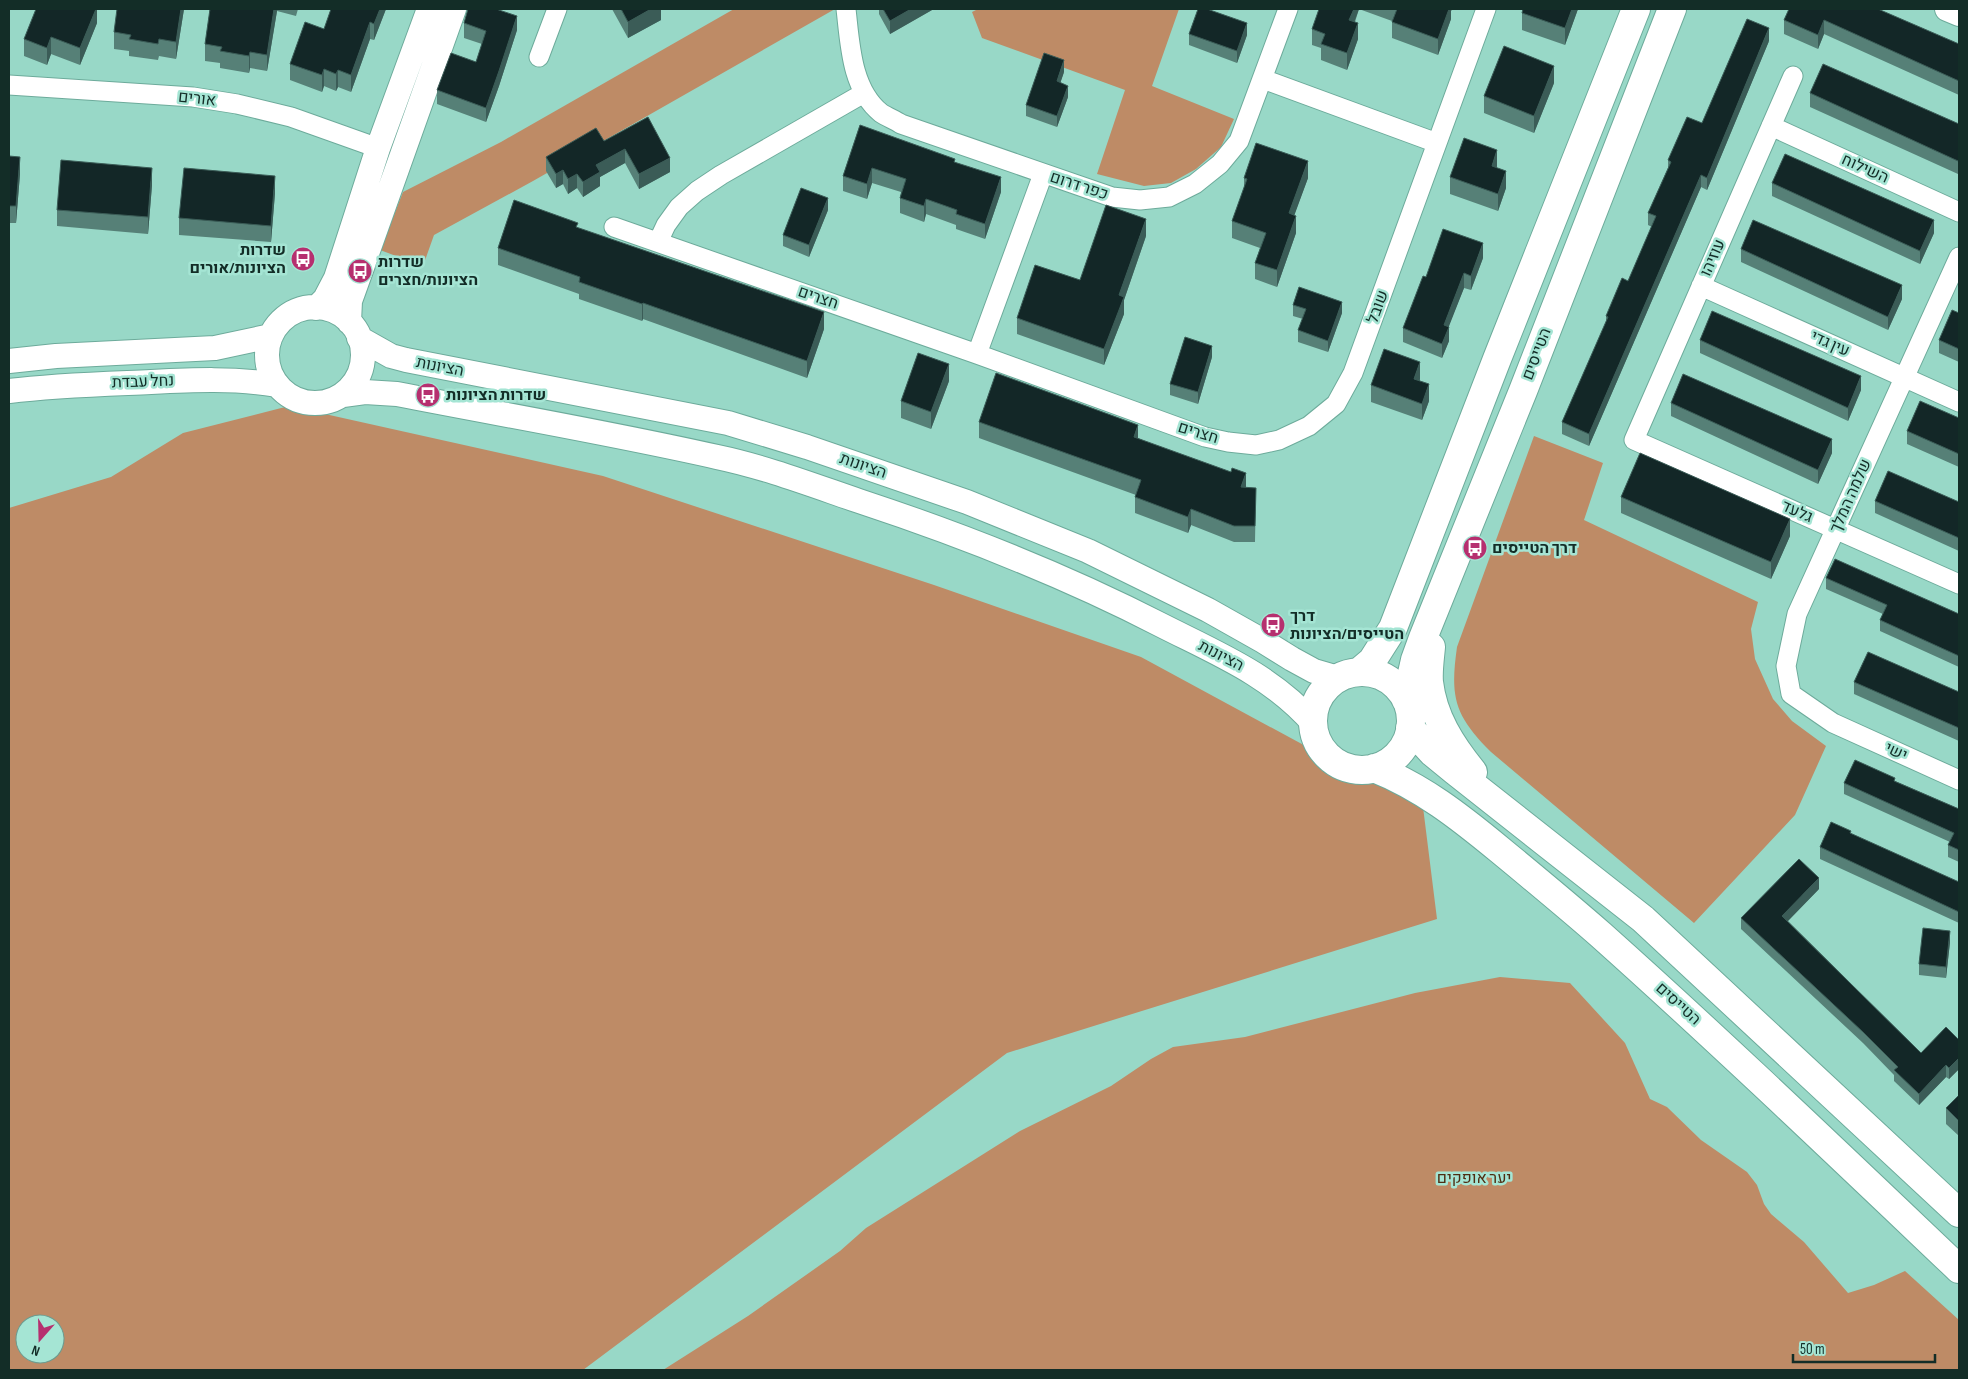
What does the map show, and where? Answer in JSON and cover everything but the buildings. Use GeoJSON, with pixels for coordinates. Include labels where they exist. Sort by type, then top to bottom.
{"type":"FeatureCollection","features":[{"type":"Feature","properties":{"kind":"main road"},"geometry":{"type":"LineString","coordinates":[[1349,675],[1369,672],[1387,679],[1395,685],[1406,700],[1411,718],[1408,737],[1398,754],[1374,768],[1355,769],[1336,762],[1328,756],[1317,741],[1313,723],[1314,710],[1320,695],[1326,687],[1372,661],[1393,628],[1636,9]]}},
{"type":"Feature","properties":{"kind":"main road","name":"הטייסים"},"geometry":{"type":"LineString","coordinates":[[1406,700],[1415,660],[1672,9]]}},
{"type":"Feature","properties":{"kind":"main road"},"geometry":{"type":"LineString","coordinates":[[1438,601],[1431,646],[1429,681],[1435,712],[1454,748],[1499,805]]}},
{"type":"Feature","properties":{"kind":"main road"},"geometry":{"type":"LineString","coordinates":[[1410,728],[1433,753],[1643,919],[1959,1213]]}},
{"type":"Feature","properties":{"kind":"main road","name":"הטייסים"},"geometry":{"type":"LineString","coordinates":[[1374,768],[1410,784],[1454,812],[1548,889],[1679,1004],[1959,1269]]}},
{"type":"Feature","properties":{"kind":"street"},"geometry":{"type":"LineString","coordinates":[[316,308],[325,299],[336,278],[378,148],[429,9]]}},
{"type":"Feature","properties":{"kind":"street"},"geometry":{"type":"LineString","coordinates":[[354,330],[332,310],[316,308],[300,310],[286,317],[280,322],[271,336],[267,356],[270,371],[277,384],[291,396],[308,402],[326,402],[343,395],[350,389],[359,373],[363,356],[354,330],[350,300],[454,9]]}},
{"type":"Feature","properties":{"kind":"street"},"geometry":{"type":"LineString","coordinates":[[539,57],[557,9]]}},
{"type":"Feature","properties":{"kind":"street","name":"כפר דרום"},"geometry":{"type":"LineString","coordinates":[[846,9],[852,59],[864,93],[880,112],[901,124],[1112,198],[1140,200],[1169,197],[1195,184],[1220,164],[1238,141],[1288,9]]}},
{"type":"Feature","properties":{"kind":"street","name":"שובל"},"geometry":{"type":"LineString","coordinates":[[1280,440],[1308,426],[1336,404],[1353,373],[1486,9]]}},
{"type":"Feature","properties":{"kind":"street"},"geometry":{"type":"LineString","coordinates":[[1947,9],[1959,14]]}},
{"type":"Feature","properties":{"kind":"street","name":"עוזיהו"},"geometry":{"type":"LineString","coordinates":[[1634,440],[1793,76]]}},
{"type":"Feature","properties":{"kind":"street"},"geometry":{"type":"LineString","coordinates":[[1263,79],[1437,143]]}},
{"type":"Feature","properties":{"kind":"street","name":"אורים"},"geometry":{"type":"LineString","coordinates":[[9,85],[193,97],[237,104],[291,116],[378,148]]}},
{"type":"Feature","properties":{"kind":"street"},"geometry":{"type":"LineString","coordinates":[[658,242],[666,225],[679,207],[697,191],[721,175],[864,93]]}},
{"type":"Feature","properties":{"kind":"street","name":"השילוח"},"geometry":{"type":"LineString","coordinates":[[1771,126],[1959,212]]}},
{"type":"Feature","properties":{"kind":"street"},"geometry":{"type":"LineString","coordinates":[[977,354],[1043,174]]}},
{"type":"Feature","properties":{"kind":"street","name":"חצרים"},"geometry":{"type":"LineString","coordinates":[[614,227],[977,354],[1205,437],[1256,446],[1280,440]]}},
{"type":"Feature","properties":{"kind":"street","name":"שלמה המלך"},"geometry":{"type":"LineString","coordinates":[[1833,723],[1791,694],[1786,666],[1797,614],[1959,257]]}},
{"type":"Feature","properties":{"kind":"street","name":"עין גדי"},"geometry":{"type":"LineString","coordinates":[[1701,286],[1959,402]]}},
{"type":"Feature","properties":{"kind":"street","name":"הציונות"},"geometry":{"type":"LineString","coordinates":[[354,330],[391,356],[728,423],[807,447],[967,502],[1088,551],[1149,579],[1226,620],[1314,671],[1349,675]]}},
{"type":"Feature","properties":{"kind":"street","name":"נחל עבדת"},"geometry":{"type":"LineString","coordinates":[[9,361],[56,356],[215,348],[271,336]]}},
{"type":"Feature","properties":{"kind":"street","name":"נחל עבדת"},"geometry":{"type":"LineString","coordinates":[[9,391],[58,385],[209,379],[250,380],[277,384]]}},
{"type":"Feature","properties":{"kind":"street","name":"הציונות"},"geometry":{"type":"LineString","coordinates":[[343,395],[365,392],[397,394],[719,457],[870,504],[964,538],[1074,583],[1134,611],[1252,672],[1295,703],[1313,723]]}},
{"type":"Feature","properties":{"kind":"street","name":"גלעד"},"geometry":{"type":"LineString","coordinates":[[1634,440],[1959,584]]}},
{"type":"Feature","properties":{"kind":"street","name":"ישי"},"geometry":{"type":"LineString","coordinates":[[1833,723],[1959,780]]}},
{"type":"Feature","properties":{"kind":"green space"},"geometry":{"type":"Polygon","coordinates":[[[734,9],[835,9],[533,181],[434,235],[423,266],[380,250],[403,192],[501,142],[734,9]]]}},
{"type":"Feature","properties":{"kind":"green space"},"geometry":{"type":"Polygon","coordinates":[[[978,9],[1179,9],[1152,86],[1234,119],[1221,147],[1196,169],[1171,183],[1144,186],[1097,174],[1125,90],[982,38],[972,12],[978,9]]]}},
{"type":"Feature","properties":{"kind":"green space"},"geometry":{"type":"Polygon","coordinates":[[[289,406],[603,476],[934,585],[1141,657],[1348,769],[1422,799],[1437,919],[1007,1053],[583,1370],[9,1370],[9,508],[111,477],[183,433],[289,406]]]}},
{"type":"Feature","properties":{"kind":"green space"},"geometry":{"type":"Polygon","coordinates":[[[1534,436],[1603,463],[1584,520],[1758,602],[1751,629],[1755,659],[1773,699],[1792,721],[1826,746],[1795,815],[1694,923],[1491,752],[1469,727],[1462,716],[1458,704],[1454,679],[1457,647],[1534,436]]]}},
{"type":"Feature","properties":{"kind":"green space","name":"יער אופקים"},"geometry":{"type":"Polygon","coordinates":[[[1500,977],[1570,983],[1625,1043],[1650,1099],[1667,1107],[1701,1140],[1747,1172],[1757,1185],[1764,1204],[1771,1214],[1804,1242],[1848,1293],[1874,1285],[1905,1271],[1959,1320],[1959,1370],[663,1370],[748,1316],[840,1251],[866,1228],[1020,1131],[1111,1086],[1151,1059],[1173,1047],[1245,1037],[1415,993],[1500,977]]]}},
{"type":"Feature","properties":{"kind":"place","name":"שדרות הציונות/אורים"},"geometry":{"type":"Point","coordinates":[303,259]}},
{"type":"Feature","properties":{"kind":"place","name":"שדרות הציונות/חצרים"},"geometry":{"type":"Point","coordinates":[360,271]}},
{"type":"Feature","properties":{"kind":"place","name":"שדרות הציונות"},"geometry":{"type":"Point","coordinates":[428,395]}},
{"type":"Feature","properties":{"kind":"place","name":"דרך הטייסים"},"geometry":{"type":"Point","coordinates":[1475,548]}},
{"type":"Feature","properties":{"kind":"place","name":"דרך הטייסים/הציונות"},"geometry":{"type":"Point","coordinates":[1273,625]}}]}
